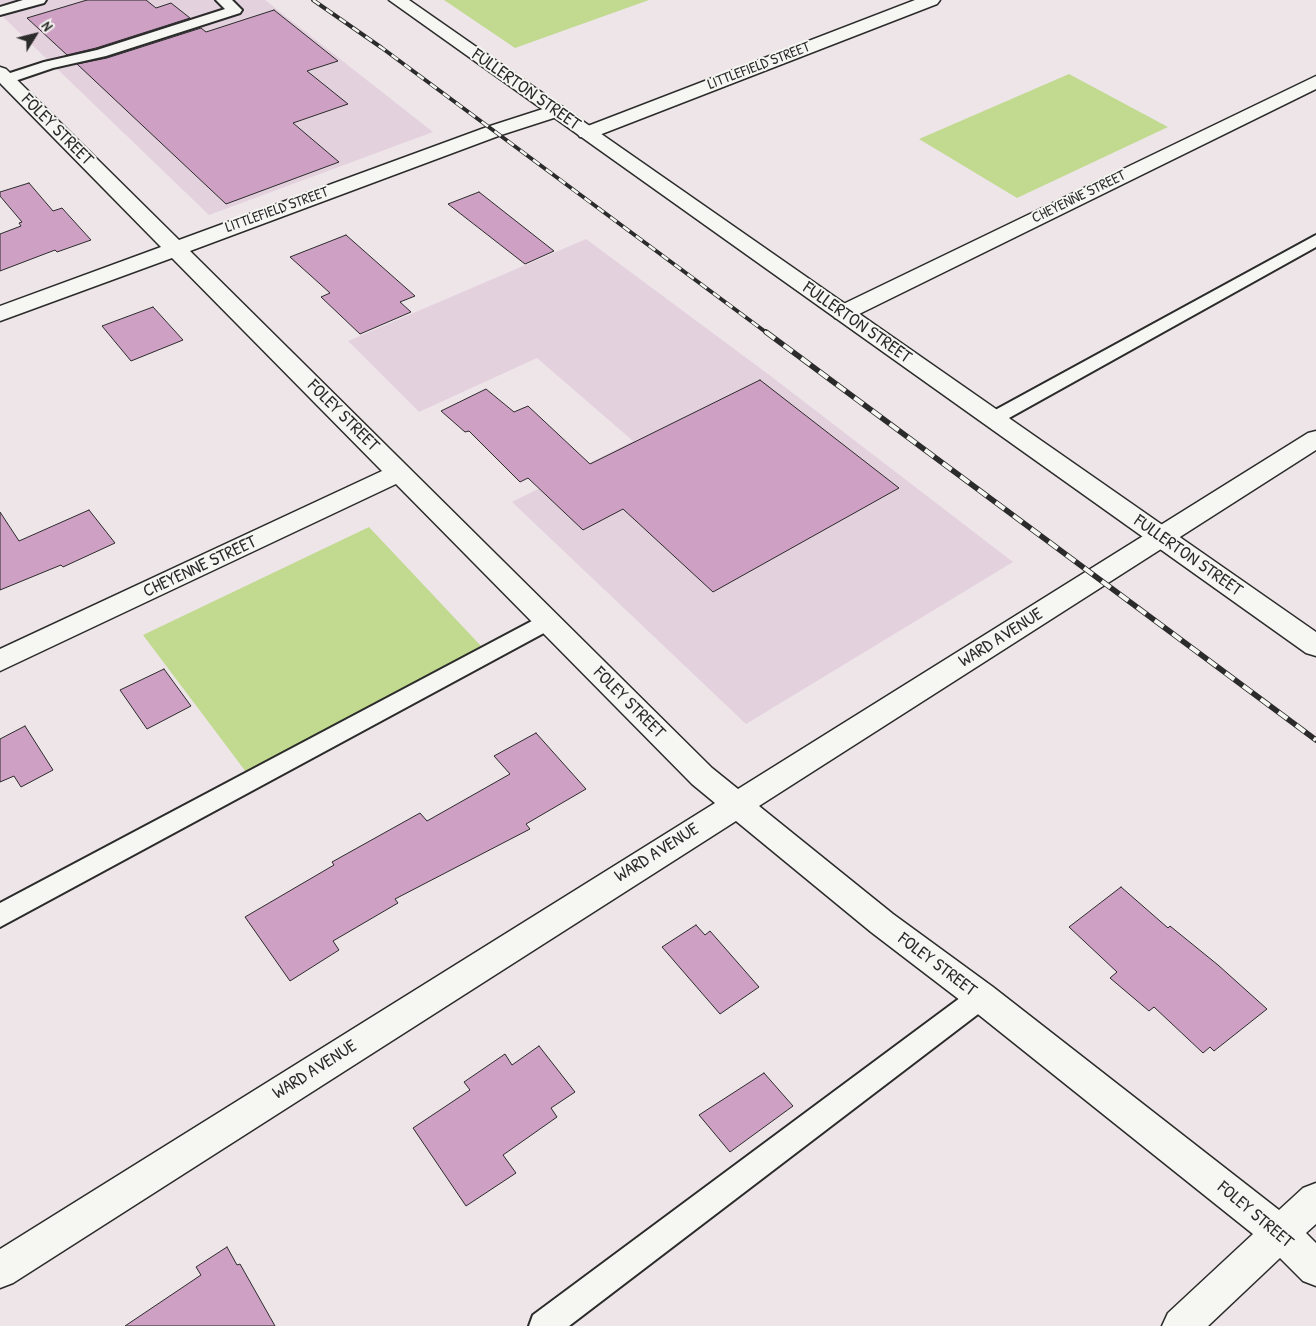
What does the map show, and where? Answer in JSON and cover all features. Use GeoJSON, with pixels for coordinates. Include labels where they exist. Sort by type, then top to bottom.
{"type":"FeatureCollection","features":[{"type":"Feature","properties":{"kind":"street","name":"FULLERTON STREET"},"geometry":{"type":"LineString","coordinates":[[398,0],[1316,646]]}},
{"type":"Feature","properties":{"kind":"street","name":"LITTLEFIELD STREET"},"geometry":{"type":"LineString","coordinates":[[587,133],[931,0]]}},
{"type":"Feature","properties":{"kind":"street","name":"FOLEY STREET"},"geometry":{"type":"LineString","coordinates":[[2,77],[702,776],[882,923],[981,998],[1280,1234],[1316,1268]]}},
{"type":"Feature","properties":{"kind":"street","name":"CHEYENNE STREET"},"geometry":{"type":"LineString","coordinates":[[843,313],[1316,82]]}},
{"type":"Feature","properties":{"kind":"street","name":"LITTLEFIELD STREET"},"geometry":{"type":"LineString","coordinates":[[0,314],[494,131],[556,111]]}},
{"type":"Feature","properties":{"kind":"street","name":"WARD AVENUE"},"geometry":{"type":"LineString","coordinates":[[0,1270],[736,803],[1162,538],[1316,439]]}},
{"type":"Feature","properties":{"kind":"street","name":"CHEYENNE STREET"},"geometry":{"type":"LineString","coordinates":[[0,661],[399,473]]}},
{"type":"Feature","properties":{"kind":"street"},"geometry":{"type":"LineString","coordinates":[[1181,1326],[1316,1200]]}},
{"type":"Feature","properties":{"kind":"lane"},"geometry":{"type":"LineString","coordinates":[[0,11],[39,0]]}},
{"type":"Feature","properties":{"kind":"lane"},"geometry":{"type":"LineString","coordinates":[[2,77],[101,52],[236,10],[223,0]]}},
{"type":"Feature","properties":{"kind":"lane"},"geometry":{"type":"LineString","coordinates":[[993,418],[1316,240]]}},
{"type":"Feature","properties":{"kind":"lane"},"geometry":{"type":"LineString","coordinates":[[0,916],[547,621]]}},
{"type":"Feature","properties":{"kind":"lane"},"geometry":{"type":"LineString","coordinates":[[544,1326],[981,998]]}},
{"type":"Feature","properties":{"kind":"shaded area"},"geometry":{"type":"Polygon","coordinates":[[[0,0],[265,0],[433,132],[209,215],[0,14],[0,0]]]}},
{"type":"Feature","properties":{"kind":"shaded area"},"geometry":{"type":"Polygon","coordinates":[[[586,239],[768,374],[1013,562],[746,724],[512,502],[633,441],[537,358],[419,412],[348,341],[586,239]]]}},
{"type":"Feature","properties":{"kind":"green space"},"geometry":{"type":"Polygon","coordinates":[[[444,0],[649,0],[515,48],[444,0]]]}},
{"type":"Feature","properties":{"kind":"green space"},"geometry":{"type":"Polygon","coordinates":[[[1069,74],[1168,127],[1017,198],[919,139],[1069,74]]]}},
{"type":"Feature","properties":{"kind":"green space"},"geometry":{"type":"Polygon","coordinates":[[[369,527],[482,647],[246,772],[143,635],[369,527]]]}},
{"type":"Feature","properties":{"kind":"building"},"geometry":{"type":"Polygon","coordinates":[[[87,0],[146,0],[156,8],[171,3],[190,18],[96,48],[67,55],[27,18],[87,0]]]}},
{"type":"Feature","properties":{"kind":"building"},"geometry":{"type":"Polygon","coordinates":[[[274,10],[338,61],[307,71],[348,104],[293,123],[339,162],[226,204],[77,64],[107,58],[201,28],[206,32],[274,10]]]}},
{"type":"Feature","properties":{"kind":"building"},"geometry":{"type":"Polygon","coordinates":[[[29,183],[53,211],[62,208],[91,240],[57,252],[55,250],[0,271],[0,234],[21,226],[19,223],[22,222],[0,196],[0,192],[29,183]]]}},
{"type":"Feature","properties":{"kind":"building"},"geometry":{"type":"Polygon","coordinates":[[[479,192],[554,251],[525,264],[448,204],[479,192]]]}},
{"type":"Feature","properties":{"kind":"building"},"geometry":{"type":"Polygon","coordinates":[[[346,235],[415,296],[400,302],[411,312],[360,334],[321,297],[330,293],[290,257],[346,235]]]}},
{"type":"Feature","properties":{"kind":"building"},"geometry":{"type":"Polygon","coordinates":[[[153,307],[183,340],[131,361],[102,326],[153,307]]]}},
{"type":"Feature","properties":{"kind":"building"},"geometry":{"type":"Polygon","coordinates":[[[760,380],[899,488],[713,592],[623,509],[583,530],[528,478],[520,482],[469,431],[465,432],[441,411],[486,389],[514,412],[528,406],[590,464],[760,380]]]}},
{"type":"Feature","properties":{"kind":"building"},"geometry":{"type":"Polygon","coordinates":[[[89,510],[115,543],[63,567],[61,565],[0,590],[0,512],[19,541],[89,510]]]}},
{"type":"Feature","properties":{"kind":"building"},"geometry":{"type":"Polygon","coordinates":[[[164,669],[191,706],[147,729],[120,690],[164,669]]]}},
{"type":"Feature","properties":{"kind":"building"},"geometry":{"type":"Polygon","coordinates":[[[25,726],[53,770],[21,787],[14,776],[0,782],[0,739],[25,726]]]}},
{"type":"Feature","properties":{"kind":"building"},"geometry":{"type":"Polygon","coordinates":[[[536,733],[586,789],[526,824],[530,829],[395,899],[398,903],[333,941],[339,950],[290,981],[245,917],[334,865],[332,862],[420,813],[427,821],[510,774],[494,756],[536,733]]]}},
{"type":"Feature","properties":{"kind":"building"},"geometry":{"type":"Polygon","coordinates":[[[1121,887],[1168,928],[1170,926],[1218,965],[1267,1009],[1214,1051],[1210,1047],[1203,1053],[1154,1007],[1149,1011],[1110,978],[1117,972],[1069,927],[1121,887]]]}},
{"type":"Feature","properties":{"kind":"building"},"geometry":{"type":"Polygon","coordinates":[[[696,925],[705,935],[710,931],[759,987],[720,1014],[662,947],[696,925]]]}},
{"type":"Feature","properties":{"kind":"building"},"geometry":{"type":"Polygon","coordinates":[[[539,1046],[575,1092],[551,1108],[557,1117],[503,1155],[516,1173],[466,1206],[413,1128],[470,1090],[464,1082],[505,1054],[512,1065],[539,1046]]]}},
{"type":"Feature","properties":{"kind":"building"},"geometry":{"type":"Polygon","coordinates":[[[764,1073],[793,1106],[730,1152],[699,1115],[764,1073]]]}},
{"type":"Feature","properties":{"kind":"building"},"geometry":{"type":"Polygon","coordinates":[[[227,1247],[237,1265],[240,1264],[275,1326],[125,1326],[201,1275],[196,1267],[227,1247]]]}},
{"type":"Feature","properties":{"kind":"railway"},"geometry":{"type":"LineString","coordinates":[[313,0],[382,48],[767,333]]}},
{"type":"Feature","properties":{"kind":"railway"},"geometry":{"type":"LineString","coordinates":[[766,332],[1316,740]]}}]}
